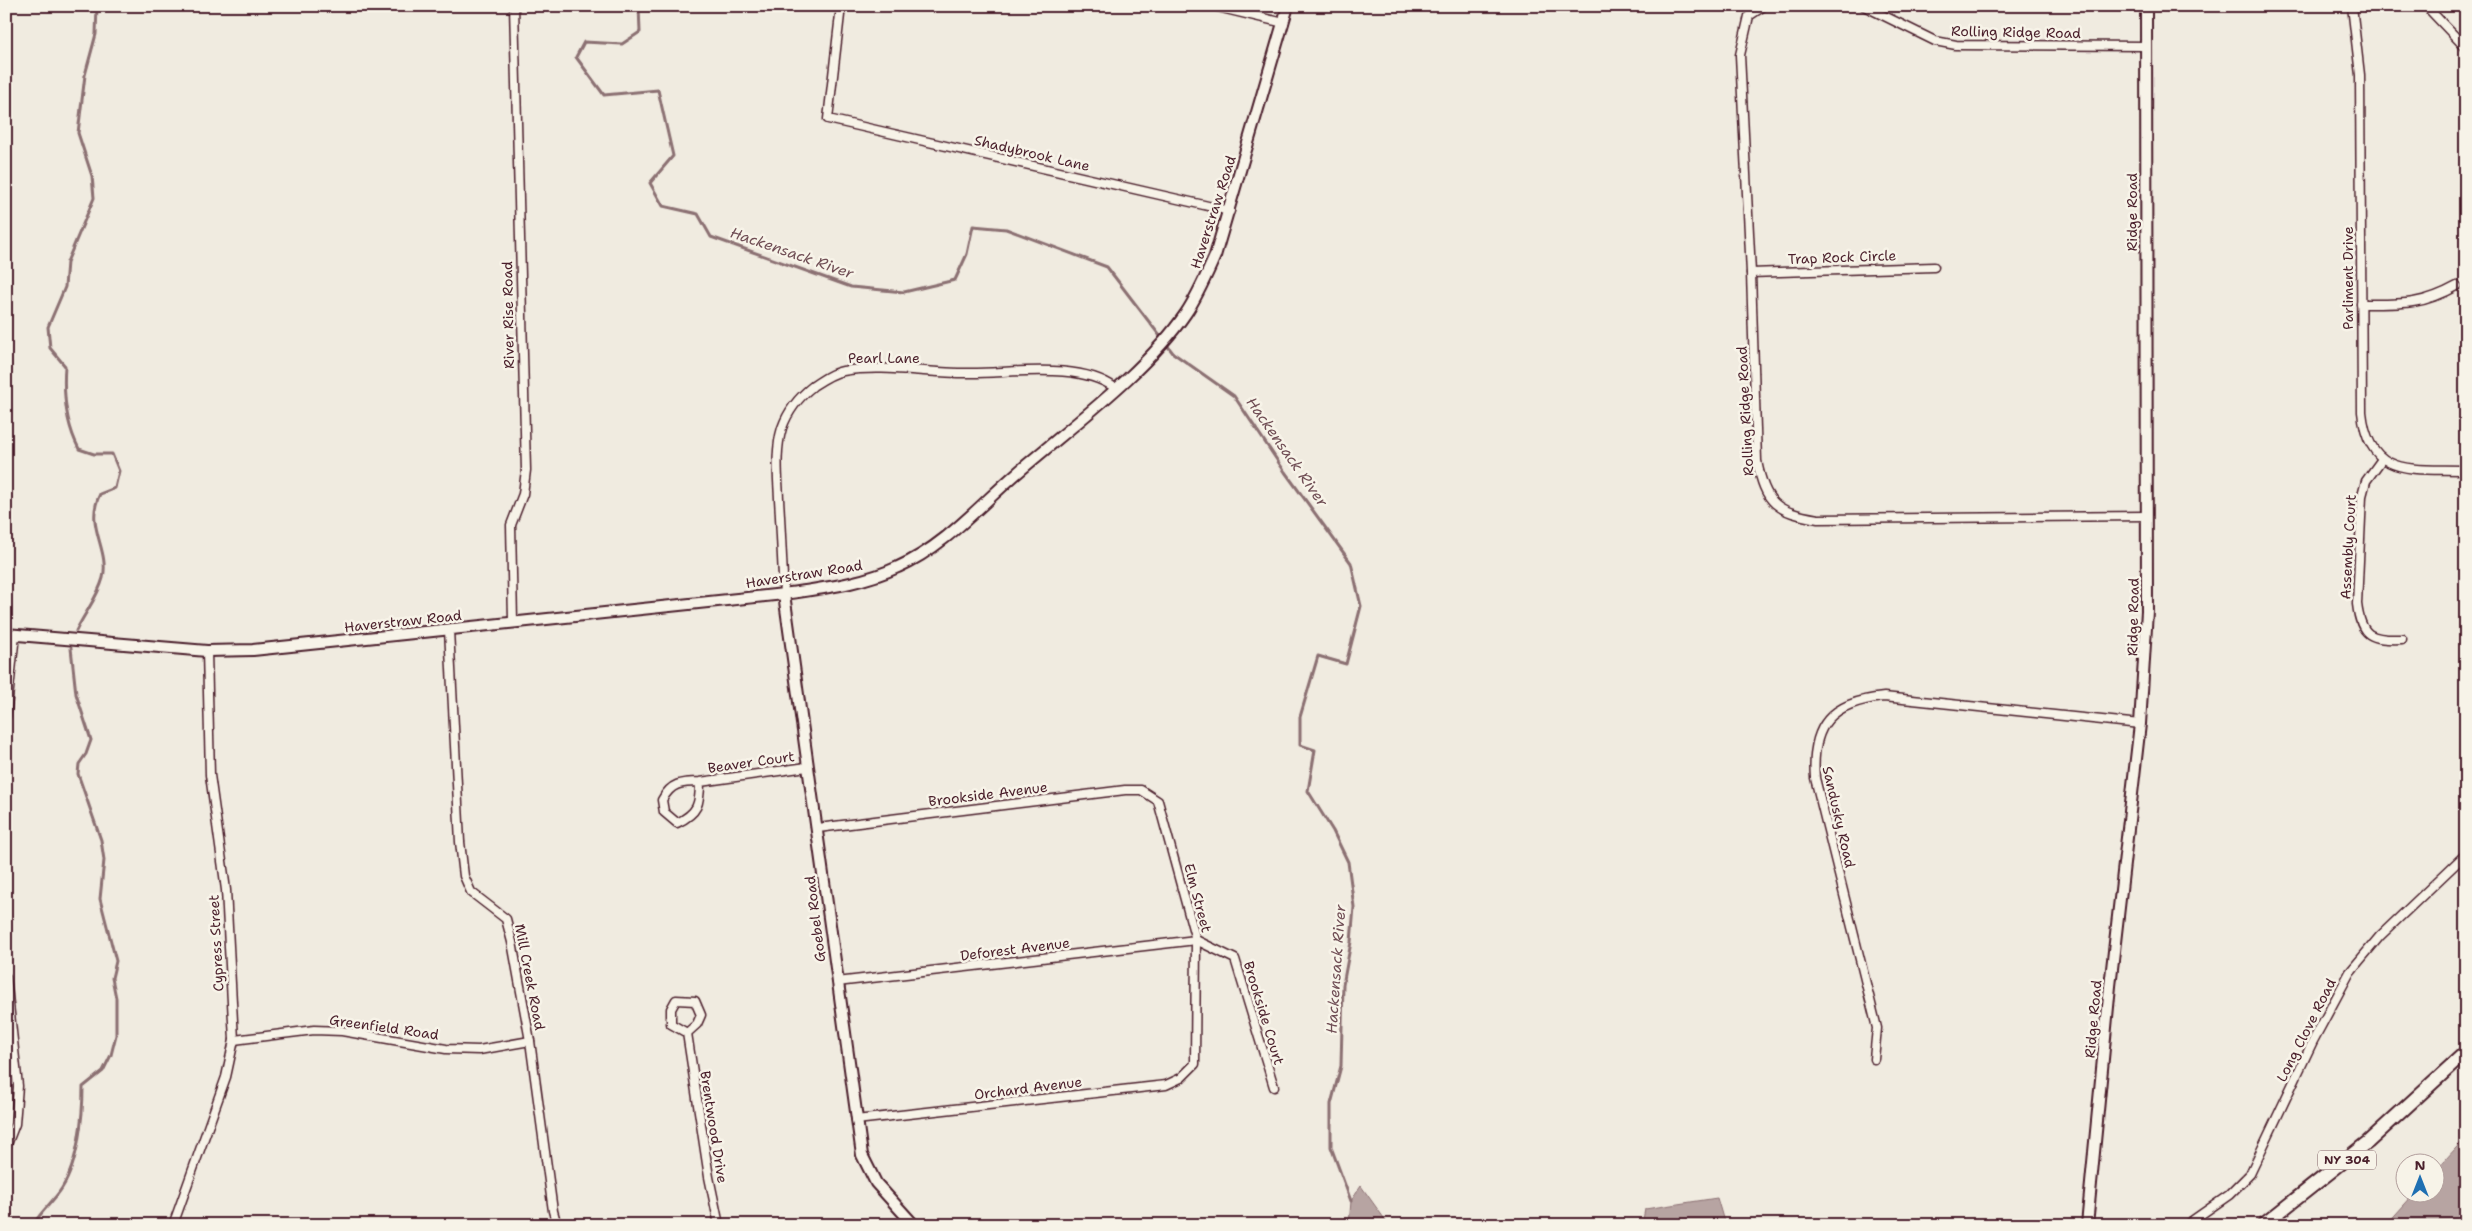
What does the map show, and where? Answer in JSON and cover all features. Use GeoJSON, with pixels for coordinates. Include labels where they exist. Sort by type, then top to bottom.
{"type":"FeatureCollection","features":[{"type":"Feature","properties":{"kind":"main road","name":"NY 304"},"geometry":{"type":"LineString","coordinates":[[2263,1225],[2362,1148],[2466,1052]]}},
{"type":"Feature","properties":{"kind":"street","name":"River Rise Road"},"geometry":{"type":"LineString","coordinates":[[513,621],[511,525],[523,494],[526,470],[514,6]]}},
{"type":"Feature","properties":{"kind":"street","name":"Shadybrook Lane"},"geometry":{"type":"LineString","coordinates":[[841,6],[828,119],[1230,211]]}},
{"type":"Feature","properties":{"kind":"street"},"geometry":{"type":"LineString","coordinates":[[1213,6],[1284,22]]}},
{"type":"Feature","properties":{"kind":"street","name":"Haverstraw Road"},"geometry":{"type":"LineString","coordinates":[[11,635],[207,650],[253,650],[449,630],[513,621],[784,594],[869,579],[899,567],[927,550],[971,515],[1116,388],[1167,337],[1186,314],[1200,290],[1215,256],[1230,211],[1288,6]]}},
{"type":"Feature","properties":{"kind":"street","name":"Rolling Ridge Road"},"geometry":{"type":"LineString","coordinates":[[1764,6],[1749,16],[1740,55],[1751,273],[1757,461],[1761,484],[1774,504],[1795,515],[1818,519],[2147,516]]}},
{"type":"Feature","properties":{"kind":"street","name":"Rolling Ridge Road"},"geometry":{"type":"LineString","coordinates":[[1864,6],[1935,41],[1956,45],[2146,46]]}},
{"type":"Feature","properties":{"kind":"street","name":"Ridge Road"},"geometry":{"type":"LineString","coordinates":[[2087,1225],[2110,986],[2140,724],[2146,641],[2146,6]]}},
{"type":"Feature","properties":{"kind":"street","name":"Parliment Drive"},"geometry":{"type":"LineString","coordinates":[[2353,6],[2360,75],[2361,304],[2364,430],[2371,446],[2382,459]]}},
{"type":"Feature","properties":{"kind":"street"},"geometry":{"type":"LineString","coordinates":[[2426,6],[2466,48]]}},
{"type":"Feature","properties":{"kind":"street","name":"Trap Rock Circle"},"geometry":{"type":"LineString","coordinates":[[1751,273],[1934,267]]}},
{"type":"Feature","properties":{"kind":"street"},"geometry":{"type":"LineString","coordinates":[[2361,304],[2416,303],[2437,297],[2457,286]]}},
{"type":"Feature","properties":{"kind":"street","name":"Pearl Lane"},"geometry":{"type":"LineString","coordinates":[[784,594],[777,451],[782,428],[791,408],[808,390],[824,378],[840,371],[865,368],[968,373],[1054,371],[1088,374],[1104,379],[1116,388]]}},
{"type":"Feature","properties":{"kind":"street"},"geometry":{"type":"LineString","coordinates":[[2382,459],[2402,467],[2466,470]]}},
{"type":"Feature","properties":{"kind":"street","name":"Assembly Court"},"geometry":{"type":"LineString","coordinates":[[2382,459],[2366,482],[2362,496],[2357,604],[2359,620],[2364,630],[2370,636],[2384,639],[2402,639]]}},
{"type":"Feature","properties":{"kind":"street","name":"Goebel Road"},"geometry":{"type":"LineString","coordinates":[[784,594],[862,1155],[876,1183],[914,1225]]}},
{"type":"Feature","properties":{"kind":"street","name":"Mill Creek Road"},"geometry":{"type":"LineString","coordinates":[[449,630],[464,876],[471,892],[506,919],[530,1042],[553,1211],[557,1225]]}},
{"type":"Feature","properties":{"kind":"street"},"geometry":{"type":"LineString","coordinates":[[6,717],[11,635]]}},
{"type":"Feature","properties":{"kind":"street","name":"Cypress Street"},"geometry":{"type":"LineString","coordinates":[[173,1225],[226,1077],[234,1040],[226,890],[210,775],[207,650]]}},
{"type":"Feature","properties":{"kind":"street","name":"Sandusky Road"},"geometry":{"type":"LineString","coordinates":[[1874,1059],[1877,1028],[1815,778],[1814,756],[1820,730],[1831,717],[1848,704],[1863,699],[1884,697],[2140,724]]}},
{"type":"Feature","properties":{"kind":"street","name":"Beaver Court"},"geometry":{"type":"LineString","coordinates":[[700,782],[700,800],[691,816],[677,823],[664,812],[662,800],[668,788],[685,782],[700,782],[807,767]]}},
{"type":"Feature","properties":{"kind":"street","name":"Brookside Avenue"},"geometry":{"type":"LineString","coordinates":[[818,828],[1125,790],[1141,790],[1158,801]]}},
{"type":"Feature","properties":{"kind":"street","name":"Elm Street"},"geometry":{"type":"LineString","coordinates":[[1158,801],[1196,940],[1195,1064]]}},
{"type":"Feature","properties":{"kind":"street","name":"Long Clove Road"},"geometry":{"type":"LineString","coordinates":[[2186,1225],[2229,1195],[2254,1168],[2333,1001],[2356,963],[2380,936],[2466,854]]}},
{"type":"Feature","properties":{"kind":"street","name":"Deforest Avenue"},"geometry":{"type":"LineString","coordinates":[[837,982],[1196,940]]}},
{"type":"Feature","properties":{"kind":"street","name":"Brookside Court"},"geometry":{"type":"LineString","coordinates":[[1196,940],[1235,959],[1274,1087]]}},
{"type":"Feature","properties":{"kind":"street"},"geometry":{"type":"LineString","coordinates":[[6,977],[18,1086],[15,1124],[6,1146]]}},
{"type":"Feature","properties":{"kind":"street"},"geometry":{"type":"LineString","coordinates":[[676,1000],[695,1001],[701,1015],[697,1024],[687,1033],[671,1024],[671,1009],[676,1000]]}},
{"type":"Feature","properties":{"kind":"street","name":"Greenfield Road"},"geometry":{"type":"LineString","coordinates":[[234,1040],[314,1030],[342,1032],[446,1049],[479,1050],[530,1042]]}},
{"type":"Feature","properties":{"kind":"street","name":"Brentwood Drive"},"geometry":{"type":"LineString","coordinates":[[687,1033],[709,1177],[719,1225]]}},
{"type":"Feature","properties":{"kind":"street","name":"Orchard Avenue"},"geometry":{"type":"LineString","coordinates":[[856,1120],[1166,1084],[1181,1078],[1195,1064]]}},
{"type":"Feature","properties":{"kind":"shaded area"},"geometry":{"type":"Polygon","coordinates":[[[2466,1137],[2466,1225],[2386,1225],[2405,1204],[2444,1204],[2444,1161],[2466,1137]]]}},
{"type":"Feature","properties":{"kind":"shaded area"},"geometry":{"type":"Polygon","coordinates":[[[1361,1186],[1387,1225],[1349,1225],[1351,1201],[1361,1186]]]}},
{"type":"Feature","properties":{"kind":"shaded area"},"geometry":{"type":"Polygon","coordinates":[[[1717,1198],[1725,1225],[1642,1225],[1645,1209],[1717,1198]]]}},
{"type":"Feature","properties":{"kind":"waterway"},"geometry":{"type":"LineString","coordinates":[[76,631],[94,599],[103,578],[103,557],[96,527],[96,505],[100,494],[115,488],[119,471],[112,454],[94,454],[79,449],[66,409],[65,366],[50,348],[48,327],[65,287],[67,262],[94,198],[92,176],[78,133],[85,75],[96,34],[97,6]]}},
{"type":"Feature","properties":{"kind":"waterway","name":"Hackensack River"},"geometry":{"type":"LineString","coordinates":[[639,6],[640,32],[622,44],[584,42],[576,57],[604,95],[658,90],[673,156],[650,183],[663,206],[698,214],[711,237],[851,287],[904,292],[955,280],[967,254],[973,226],[1006,229],[1107,267],[1173,353],[1234,396],[1285,472],[1351,563],[1361,606],[1346,664],[1318,656],[1300,717],[1300,745],[1315,750],[1308,791],[1333,831],[1348,862],[1354,907],[1351,942],[1343,985],[1341,1066],[1331,1104],[1331,1147],[1351,1201]]}},
{"type":"Feature","properties":{"kind":"waterway"},"geometry":{"type":"LineString","coordinates":[[33,1225],[59,1193],[67,1178],[76,1153],[82,1112],[83,1087],[103,1071],[111,1055],[116,1035],[116,998],[112,978],[116,961],[100,899],[104,860],[101,840],[78,774],[79,764],[86,754],[91,740],[76,694],[71,648]]}}]}
